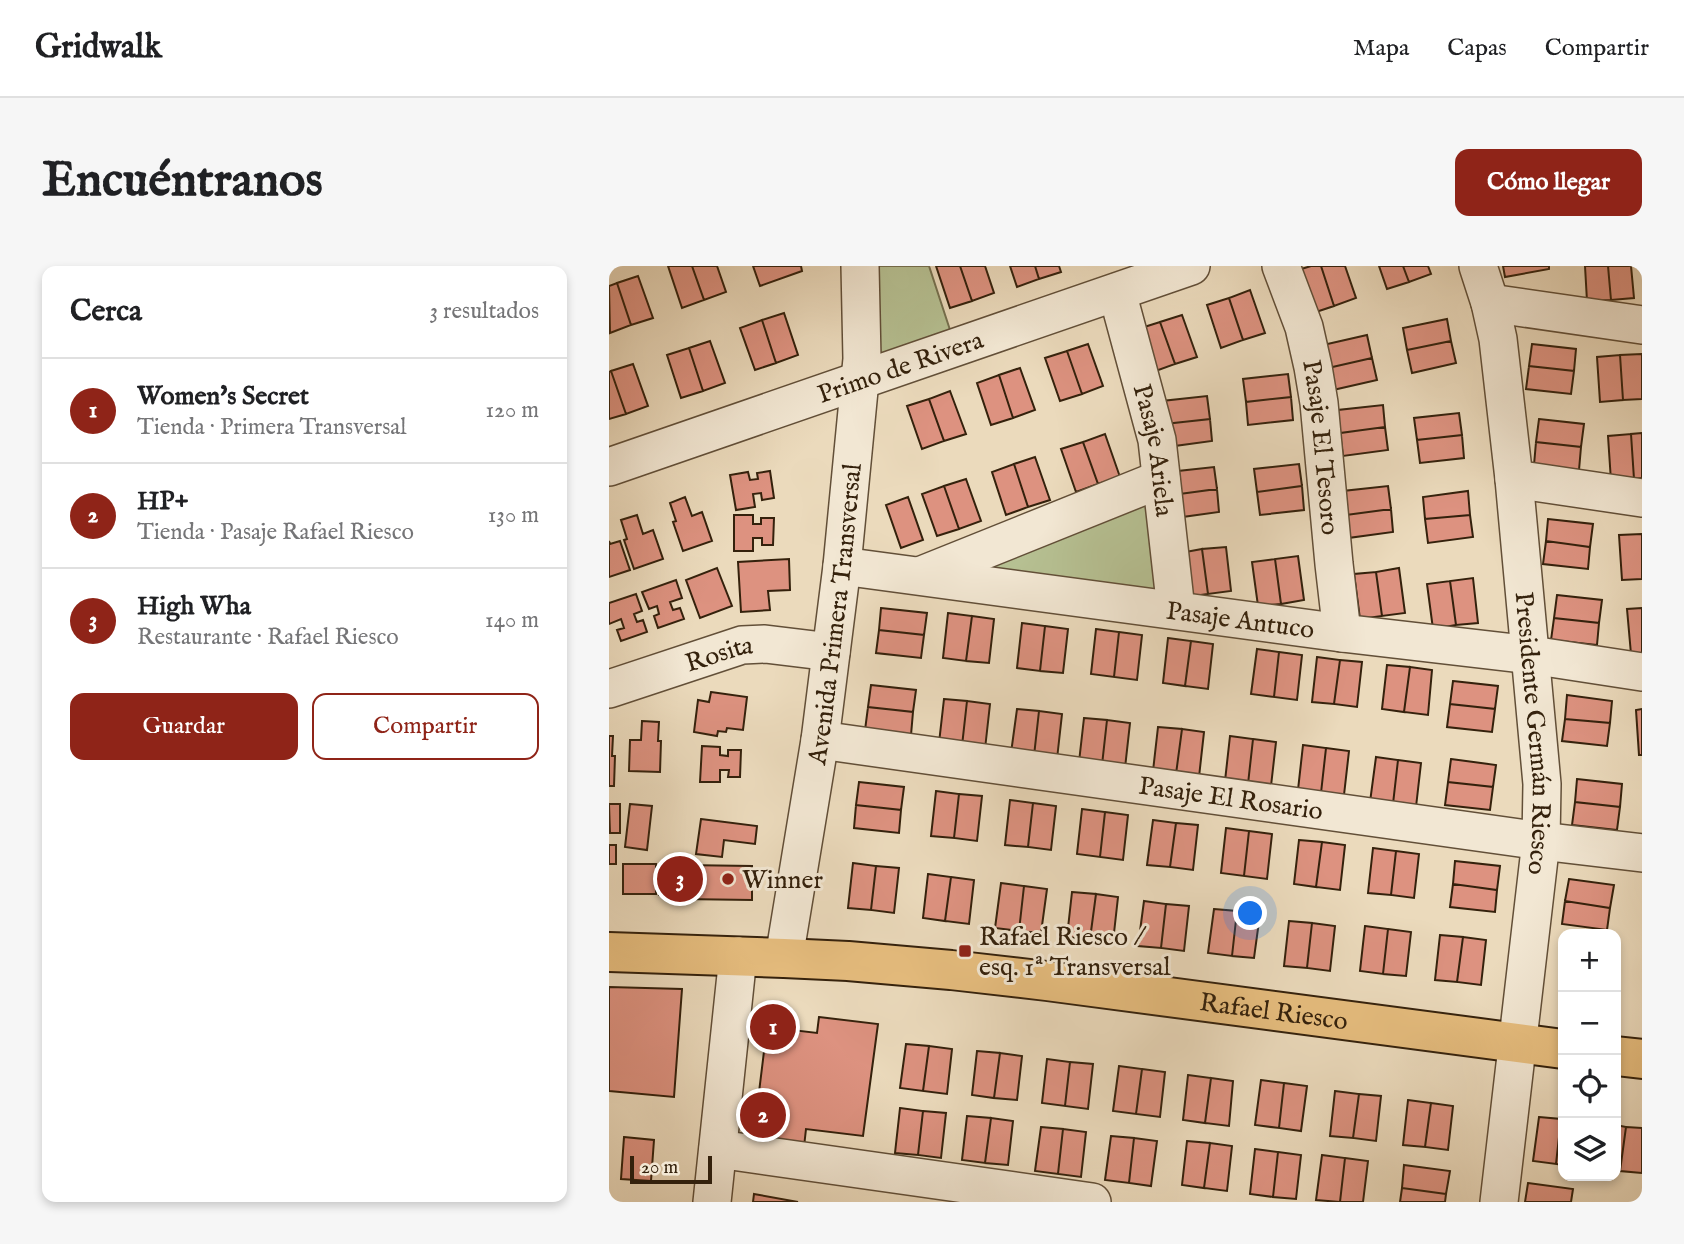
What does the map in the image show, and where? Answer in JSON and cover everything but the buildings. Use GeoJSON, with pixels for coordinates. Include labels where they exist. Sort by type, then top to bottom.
{"type":"FeatureCollection","features":[{"type":"Feature","properties":{"kind":"main road","name":"Rafael Riesco"},"geometry":{"type":"LineString","coordinates":[[609,952],[784,958],[938,969],[1558,1048]]}},
{"type":"Feature","properties":{"kind":"main road"},"geometry":{"type":"LineString","coordinates":[[1621,1057],[1642,1059]]}},
{"type":"Feature","properties":{"kind":"street","name":"Avenida Primera Transversal"},"geometry":{"type":"LineString","coordinates":[[784,958],[820,740],[842,566],[862,359],[860,266]]}},
{"type":"Feature","properties":{"kind":"street","name":"Primo de Rivera"},"geometry":{"type":"LineString","coordinates":[[609,467],[1191,266]]}},
{"type":"Feature","properties":{"kind":"street","name":"Pasaje El Tesoro"},"geometry":{"type":"LineString","coordinates":[[1281,266],[1304,327],[1319,403],[1342,634]]}},
{"type":"Feature","properties":{"kind":"street","name":"Presidente Germán Riesco"},"geometry":{"type":"LineString","coordinates":[[1478,266],[1498,339],[1514,479],[1542,784],[1541,841],[1499,1202]]}},
{"type":"Feature","properties":{"kind":"street","name":"Pasaje Ariela"},"geometry":{"type":"LineString","coordinates":[[1117,292],[1157,440],[1175,610]]}},
{"type":"Feature","properties":{"kind":"street"},"geometry":{"type":"LineString","coordinates":[[1490,303],[1642,325]]}},
{"type":"Feature","properties":{"kind":"street"},"geometry":{"type":"LineString","coordinates":[[919,576],[1161,479]]}},
{"type":"Feature","properties":{"kind":"street"},"geometry":{"type":"LineString","coordinates":[[1514,479],[1642,498]]}},
{"type":"Feature","properties":{"kind":"street","name":"Pasaje Antuco"},"geometry":{"type":"LineString","coordinates":[[842,566],[1342,634],[1531,655],[1642,672]]}},
{"type":"Feature","properties":{"kind":"street","name":"Rosita"},"geometry":{"type":"LineString","coordinates":[[609,689],[742,645],[765,644],[831,652]]}},
{"type":"Feature","properties":{"kind":"street","name":"Pasaje El Rosario"},"geometry":{"type":"LineString","coordinates":[[820,740],[1642,853]]}},
{"type":"Feature","properties":{"kind":"street"},"geometry":{"type":"LineString","coordinates":[[712,1202],[738,956]]}},
{"type":"Feature","properties":{"kind":"street"},"geometry":{"type":"LineString","coordinates":[[718,1149],[1092,1202]]}},
{"type":"Feature","properties":{"kind":"green space"},"geometry":{"type":"Polygon","coordinates":[[[879,266],[929,266],[953,339],[878,364],[879,266]]]}},
{"type":"Feature","properties":{"kind":"green space"},"geometry":{"type":"Polygon","coordinates":[[[1150,495],[1165,595],[950,573],[1150,495]]]}},
{"type":"Feature","properties":{"kind":"place","name":"High Wha"},"geometry":{"type":"Point","coordinates":[680,879]}},
{"type":"Feature","properties":{"kind":"place","name":"Winner"},"geometry":{"type":"Point","coordinates":[728,879]}},
{"type":"Feature","properties":{"kind":"place","name":"Rafael Riesco / esq. 1ª Transversal"},"geometry":{"type":"Point","coordinates":[965,951]}},
{"type":"Feature","properties":{"kind":"place","name":"Women's Secret"},"geometry":{"type":"Point","coordinates":[773,1027]}},
{"type":"Feature","properties":{"kind":"place","name":"HP+"},"geometry":{"type":"Point","coordinates":[763,1115]}}]}
